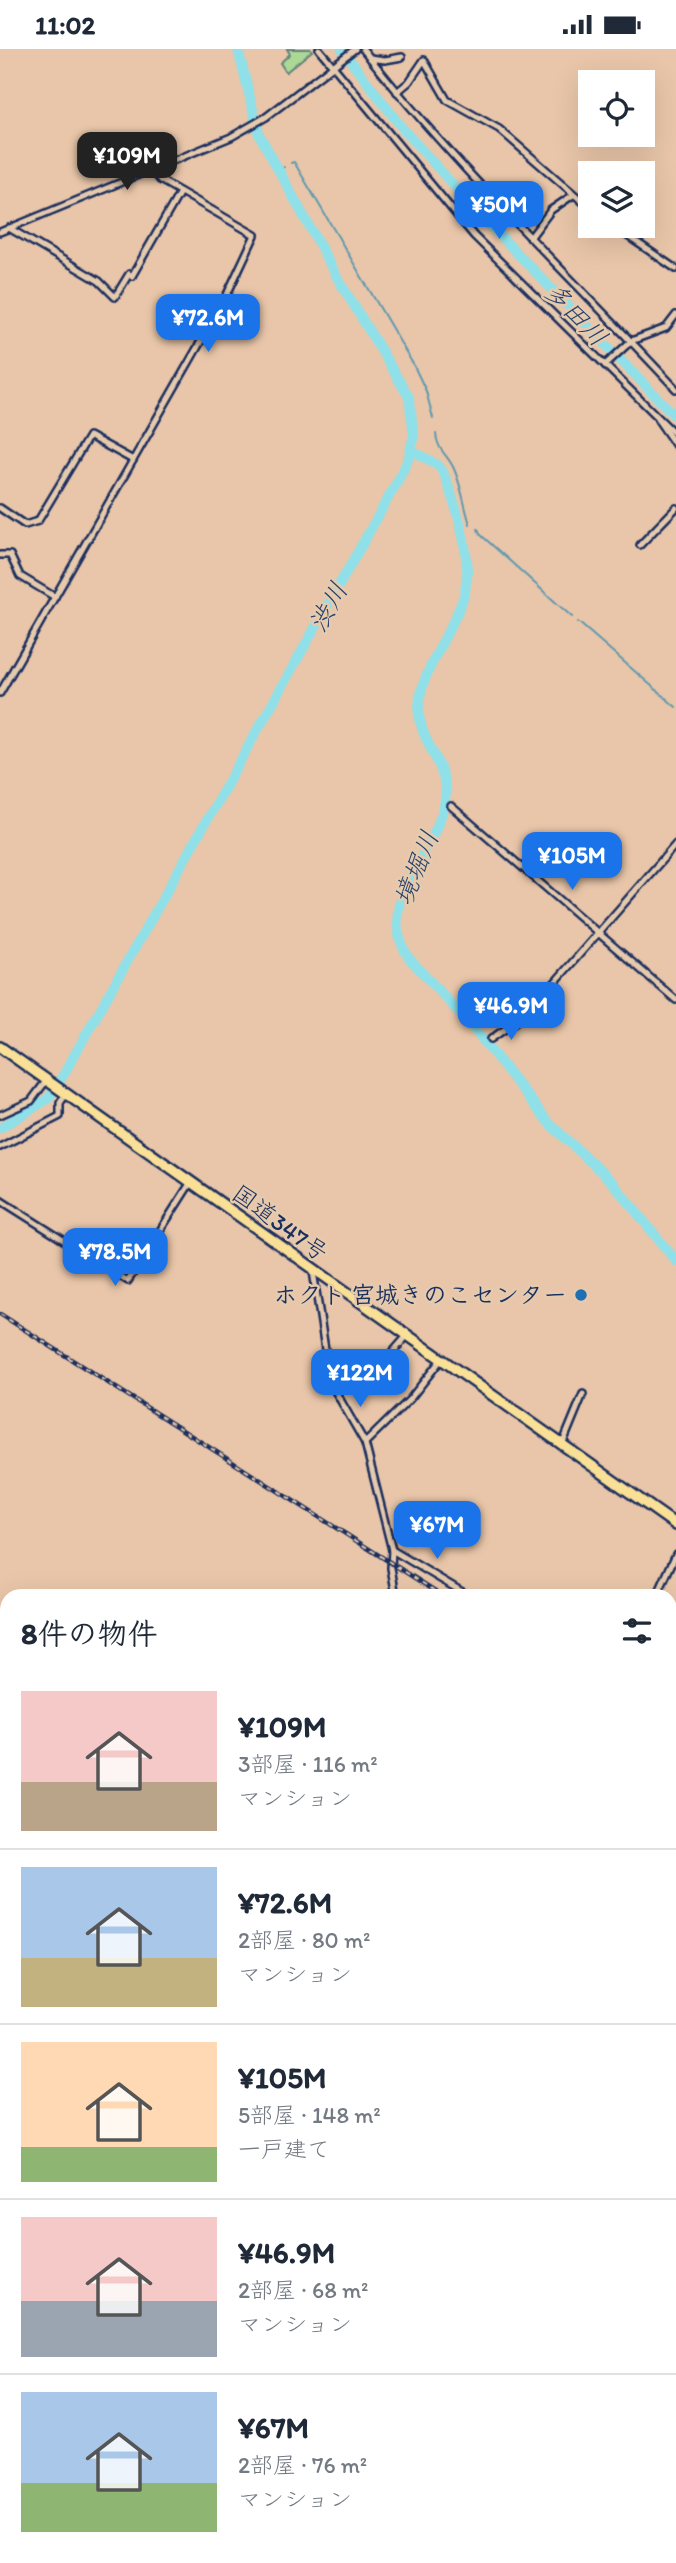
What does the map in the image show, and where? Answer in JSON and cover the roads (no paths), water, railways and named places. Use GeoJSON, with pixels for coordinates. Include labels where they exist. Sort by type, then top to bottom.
{"type":"FeatureCollection","features":[{"type":"Feature","properties":{"kind":"highway","name":"国道347号"},"geometry":{"type":"LineString","coordinates":[[0,1047],[440,1361],[676,1525]]}},
{"type":"Feature","properties":{"kind":"street"},"geometry":{"type":"LineString","coordinates":[[319,49],[335,65],[474,236],[606,363],[676,435]]}},
{"type":"Feature","properties":{"kind":"street"},"geometry":{"type":"LineString","coordinates":[[0,232],[243,130],[264,118],[355,49]]}},
{"type":"Feature","properties":{"kind":"street"},"geometry":{"type":"LineString","coordinates":[[363,49],[397,92],[530,238],[676,389]]}},
{"type":"Feature","properties":{"kind":"street"},"geometry":{"type":"LineString","coordinates":[[370,58],[385,60],[402,57]]}},
{"type":"Feature","properties":{"kind":"street"},"geometry":{"type":"LineString","coordinates":[[397,92],[409,82],[424,60],[447,100],[499,128],[578,199]]}},
{"type":"Feature","properties":{"kind":"street"},"geometry":{"type":"LineString","coordinates":[[0,692],[224,301],[255,235],[180,193],[160,180],[151,169]]}},
{"type":"Feature","properties":{"kind":"street"},"geometry":{"type":"LineString","coordinates":[[9,228],[99,281],[115,297],[129,274],[132,276],[180,193]]}},
{"type":"Feature","properties":{"kind":"street"},"geometry":{"type":"LineString","coordinates":[[530,238],[551,210],[573,195]]}},
{"type":"Feature","properties":{"kind":"street"},"geometry":{"type":"LineString","coordinates":[[631,238],[676,269]]}},
{"type":"Feature","properties":{"kind":"street"},"geometry":{"type":"LineString","coordinates":[[606,363],[630,342],[658,333],[676,314]]}},
{"type":"Feature","properties":{"kind":"street"},"geometry":{"type":"LineString","coordinates":[[656,416],[676,446]]}},
{"type":"Feature","properties":{"kind":"street"},"geometry":{"type":"LineString","coordinates":[[0,508],[25,525],[38,521],[89,436],[133,460]]}},
{"type":"Feature","properties":{"kind":"street"},"geometry":{"type":"LineString","coordinates":[[640,545],[676,508]]}},
{"type":"Feature","properties":{"kind":"street"},"geometry":{"type":"LineString","coordinates":[[0,555],[10,555],[20,576],[55,597]]}},
{"type":"Feature","properties":{"kind":"street"},"geometry":{"type":"LineString","coordinates":[[452,806],[676,1000]]}},
{"type":"Feature","properties":{"kind":"street"},"geometry":{"type":"LineString","coordinates":[[491,1039],[529,1012],[676,844]]}},
{"type":"Feature","properties":{"kind":"street"},"geometry":{"type":"LineString","coordinates":[[0,1115],[31,1101],[48,1082]]}},
{"type":"Feature","properties":{"kind":"street"},"geometry":{"type":"LineString","coordinates":[[0,1147],[60,1116],[60,1103],[64,1093]]}},
{"type":"Feature","properties":{"kind":"street"},"geometry":{"type":"LineString","coordinates":[[0,1200],[128,1281],[191,1182]]}},
{"type":"Feature","properties":{"kind":"street"},"geometry":{"type":"LineString","coordinates":[[313,1271],[330,1382],[365,1443],[393,1550],[391,1568],[395,1589]]}},
{"type":"Feature","properties":{"kind":"street"},"geometry":{"type":"LineString","coordinates":[[383,1364],[395,1375],[389,1391],[370,1378],[406,1336]]}},
{"type":"Feature","properties":{"kind":"street"},"geometry":{"type":"LineString","coordinates":[[365,1443],[410,1399],[440,1361]]}},
{"type":"Feature","properties":{"kind":"street"},"geometry":{"type":"LineString","coordinates":[[562,1445],[583,1394]]}},
{"type":"Feature","properties":{"kind":"street"},"geometry":{"type":"LineString","coordinates":[[393,1550],[457,1589]]}},
{"type":"Feature","properties":{"kind":"street"},"geometry":{"type":"LineString","coordinates":[[660,1589],[676,1554]]}},
{"type":"Feature","properties":{"kind":"waterway","name":"渋川"},"geometry":{"type":"LineString","coordinates":[[0,1128],[48,1099],[61,1079],[396,484],[408,460],[414,435],[409,397],[338,279],[259,134],[238,49]]}},
{"type":"Feature","properties":{"kind":"waterway","name":"多田川"},"geometry":{"type":"LineString","coordinates":[[342,49],[403,129],[480,215],[676,417]]}},
{"type":"Feature","properties":{"kind":"waterway"},"geometry":{"type":"LineString","coordinates":[[291,163],[294,162],[413,364],[426,391],[433,418]]}},
{"type":"Feature","properties":{"kind":"waterway","name":"渋川"},"geometry":{"type":"LineString","coordinates":[[277,171],[284,167]]}},
{"type":"Feature","properties":{"kind":"waterway"},"geometry":{"type":"LineString","coordinates":[[436,434],[438,444],[457,476],[470,524]]}},
{"type":"Feature","properties":{"kind":"waterway","name":"境堀川"},"geometry":{"type":"LineString","coordinates":[[411,450],[438,465],[443,472],[462,530],[467,577],[461,605],[430,668],[421,693],[420,722],[443,776],[445,800],[430,840],[401,897],[397,916],[399,937],[409,958],[473,1028],[550,1124],[612,1182],[676,1261]]}},
{"type":"Feature","properties":{"kind":"waterway"},"geometry":{"type":"LineString","coordinates":[[478,529],[481,535],[572,617]]}},
{"type":"Feature","properties":{"kind":"waterway"},"geometry":{"type":"LineString","coordinates":[[578,622],[676,707]]}},
{"type":"Feature","properties":{"kind":"railway"},"geometry":{"type":"LineString","coordinates":[[0,1314],[432,1589]]}},
{"type":"Feature","properties":{"kind":"place","name":"ホクト 宮城きのこセンター"},"geometry":{"type":"Point","coordinates":[581,1295]}}]}
